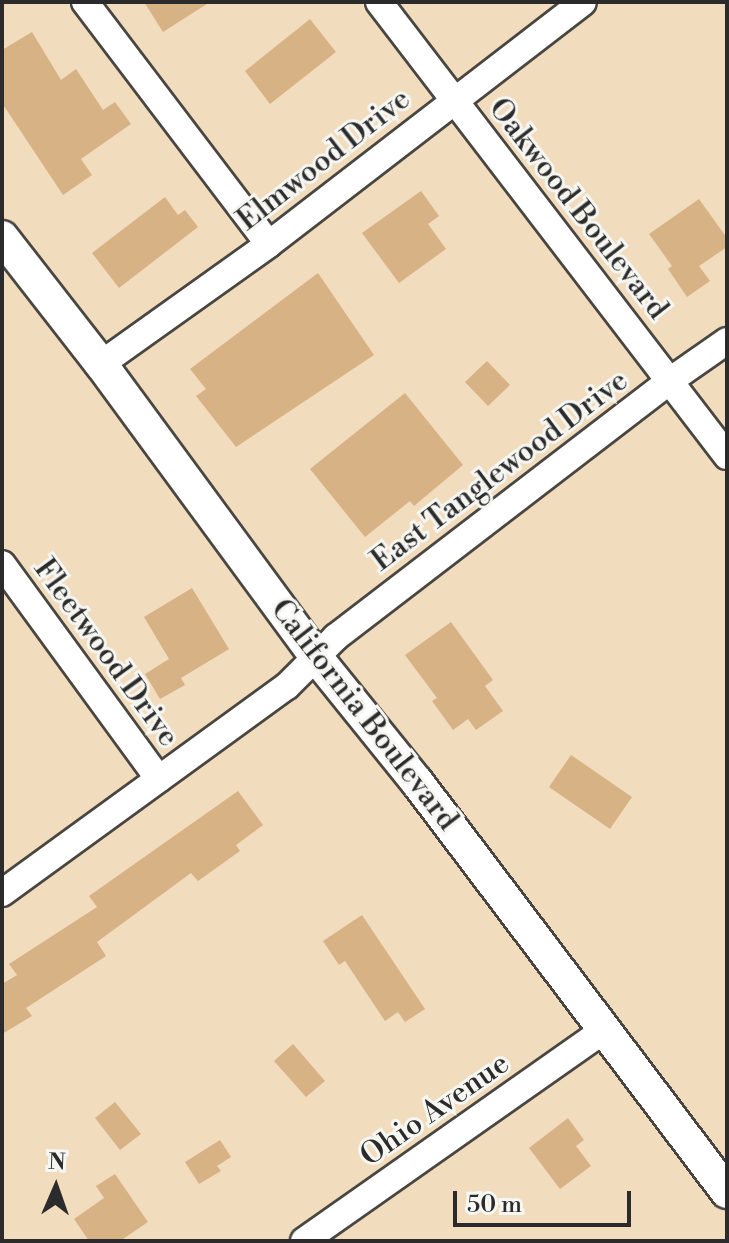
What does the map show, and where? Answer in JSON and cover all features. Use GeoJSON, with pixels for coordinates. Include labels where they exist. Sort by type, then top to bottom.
{"type":"FeatureCollection","features":[{"type":"Feature","properties":{"kind":"street"},"geometry":{"type":"LineString","coordinates":[[85,2],[269,244]]}},
{"type":"Feature","properties":{"kind":"street","name":"Oakwood Boulevard"},"geometry":{"type":"LineString","coordinates":[[379,2],[727,456]]}},
{"type":"Feature","properties":{"kind":"street","name":"Elmwood Drive"},"geometry":{"type":"LineString","coordinates":[[101,364],[269,244],[583,2]]}},
{"type":"Feature","properties":{"kind":"street","name":"California Boulevard"},"geometry":{"type":"LineString","coordinates":[[2,237],[101,364],[316,657],[417,782],[727,1192]]}},
{"type":"Feature","properties":{"kind":"street","name":"East Tanglewood Drive"},"geometry":{"type":"LineString","coordinates":[[2,893],[287,686],[336,637],[671,380],[727,341]]}},
{"type":"Feature","properties":{"kind":"street","name":"Fleetwood Drive"},"geometry":{"type":"LineString","coordinates":[[2,564],[159,779]]}},
{"type":"Feature","properties":{"kind":"street","name":"Ohio Avenue"},"geometry":{"type":"LineString","coordinates":[[304,1241],[603,1031]]}},
{"type":"Feature","properties":{"kind":"building"},"geometry":{"type":"Polygon","coordinates":[[[144,2],[210,2],[163,32],[144,2]]]}},
{"type":"Feature","properties":{"kind":"building"},"geometry":{"type":"Polygon","coordinates":[[[310,19],[336,52],[270,104],[245,71],[310,19]]]}},
{"type":"Feature","properties":{"kind":"building"},"geometry":{"type":"Polygon","coordinates":[[[32,32],[61,80],[76,69],[103,110],[115,102],[131,124],[81,159],[92,175],[63,195],[2,103],[2,50],[32,32]]]}},
{"type":"Feature","properties":{"kind":"building"},"geometry":{"type":"Polygon","coordinates":[[[421,191],[439,216],[428,224],[446,249],[399,283],[362,233],[421,191]]]}},
{"type":"Feature","properties":{"kind":"building"},"geometry":{"type":"Polygon","coordinates":[[[165,197],[178,215],[185,210],[198,227],[119,288],[92,253],[165,197]]]}},
{"type":"Feature","properties":{"kind":"building"},"geometry":{"type":"Polygon","coordinates":[[[699,199],[727,238],[727,247],[699,266],[710,281],[687,297],[668,269],[672,266],[649,234],[699,199]]]}},
{"type":"Feature","properties":{"kind":"building"},"geometry":{"type":"Polygon","coordinates":[[[318,273],[374,355],[236,447],[196,396],[206,389],[190,369],[318,273]]]}},
{"type":"Feature","properties":{"kind":"building"},"geometry":{"type":"Polygon","coordinates":[[[487,361],[510,385],[488,406],[465,382],[487,361]]]}},
{"type":"Feature","properties":{"kind":"building"},"geometry":{"type":"Polygon","coordinates":[[[405,393],[463,465],[414,506],[410,501],[365,537],[310,469],[405,393]]]}},
{"type":"Feature","properties":{"kind":"building"},"geometry":{"type":"Polygon","coordinates":[[[192,588],[229,649],[181,678],[185,685],[160,699],[145,674],[169,659],[144,617],[192,588]]]}},
{"type":"Feature","properties":{"kind":"building"},"geometry":{"type":"Polygon","coordinates":[[[451,622],[493,680],[485,686],[503,711],[476,730],[468,719],[453,730],[432,701],[437,698],[405,655],[451,622]]]}},
{"type":"Feature","properties":{"kind":"building"},"geometry":{"type":"Polygon","coordinates":[[[571,755],[632,797],[610,829],[549,787],[571,755]]]}},
{"type":"Feature","properties":{"kind":"building"},"geometry":{"type":"Polygon","coordinates":[[[238,791],[263,825],[236,845],[240,851],[198,881],[191,873],[97,942],[106,956],[26,1008],[32,1016],[2,1034],[2,984],[17,975],[9,964],[97,907],[89,896],[238,791]]]}},
{"type":"Feature","properties":{"kind":"building"},"geometry":{"type":"Polygon","coordinates":[[[362,915],[425,1009],[405,1022],[398,1012],[385,1021],[345,961],[339,965],[323,941],[362,915]]]}},
{"type":"Feature","properties":{"kind":"building"},"geometry":{"type":"Polygon","coordinates":[[[293,1044],[325,1081],[306,1097],[274,1061],[293,1044]]]}},
{"type":"Feature","properties":{"kind":"building"},"geometry":{"type":"Polygon","coordinates":[[[115,1102],[141,1134],[120,1150],[95,1118],[115,1102]]]}},
{"type":"Feature","properties":{"kind":"building"},"geometry":{"type":"Polygon","coordinates":[[[568,1118],[584,1140],[576,1146],[591,1166],[560,1189],[529,1148],[568,1118]]]}},
{"type":"Feature","properties":{"kind":"building"},"geometry":{"type":"Polygon","coordinates":[[[220,1140],[231,1157],[217,1166],[221,1171],[199,1184],[185,1162],[220,1140]]]}},
{"type":"Feature","properties":{"kind":"building"},"geometry":{"type":"Polygon","coordinates":[[[115,1174],[148,1222],[120,1241],[89,1241],[74,1219],[104,1198],[96,1186],[115,1174]]]}}]}
